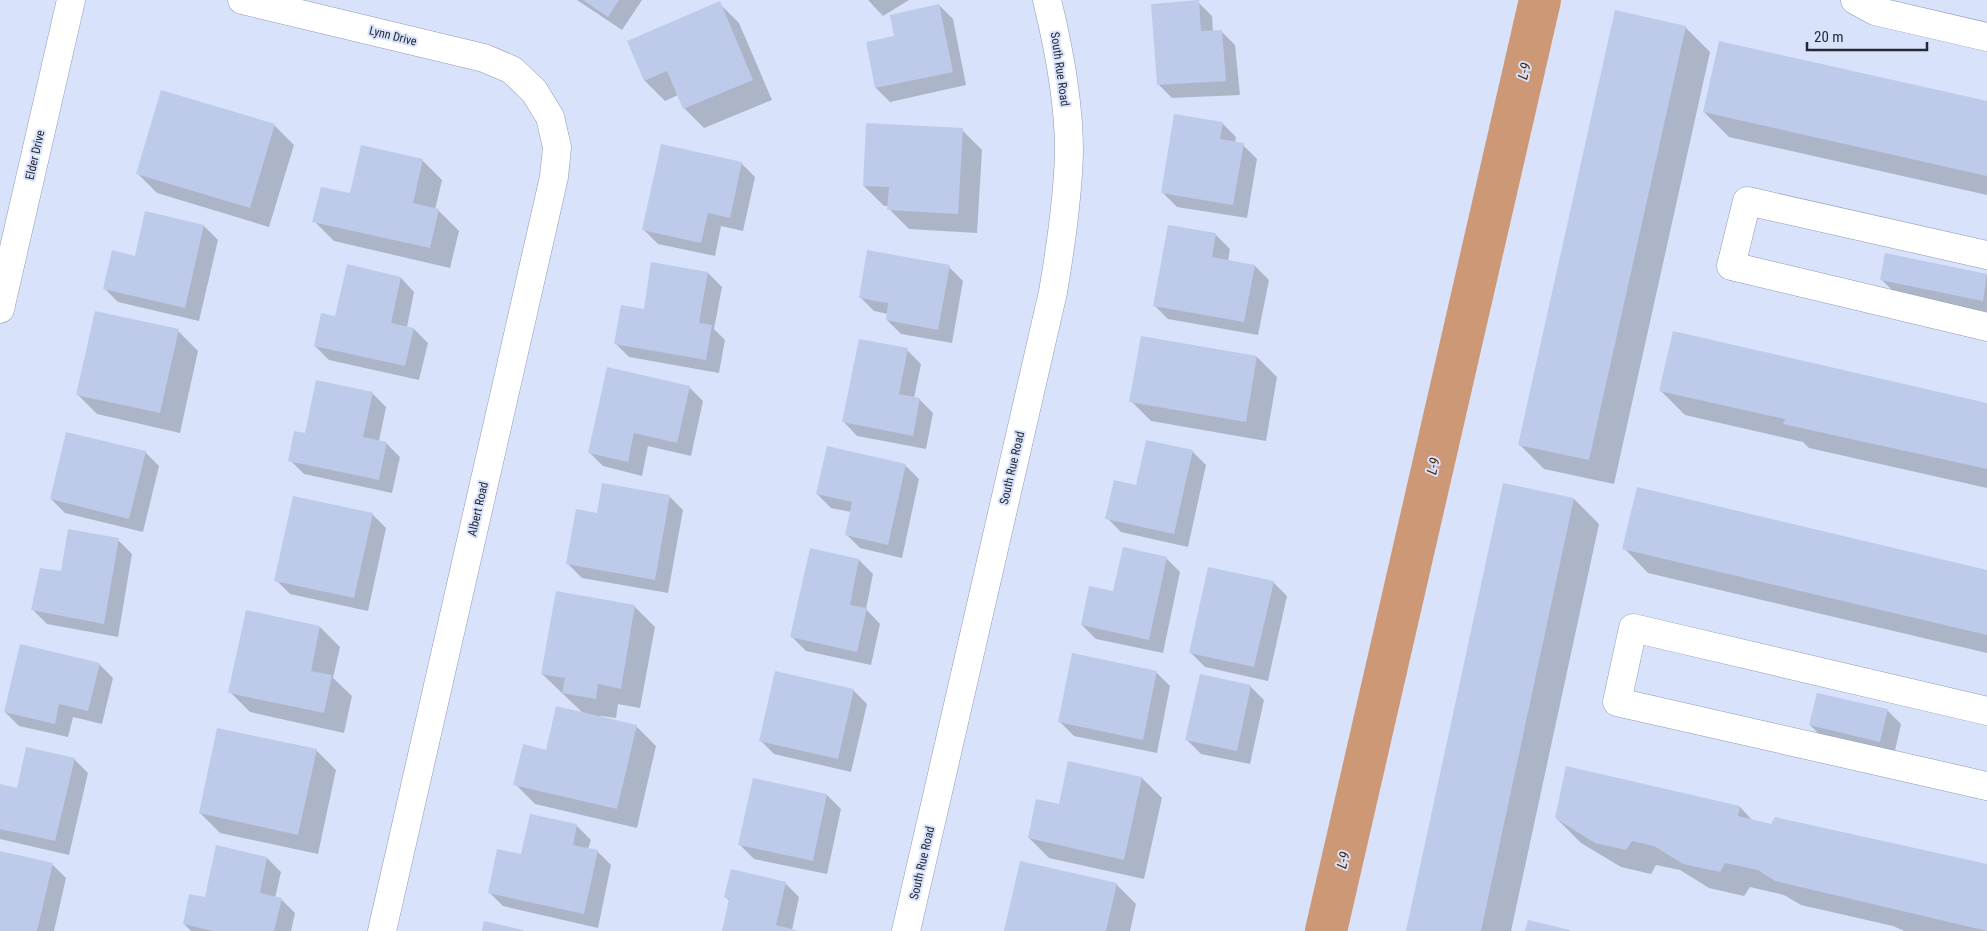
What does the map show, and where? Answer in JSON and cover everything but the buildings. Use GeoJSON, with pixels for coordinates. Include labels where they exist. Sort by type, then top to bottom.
{"type":"FeatureCollection","features":[{"type":"Feature","properties":{"kind":"street","name":"Elder Drive"},"geometry":{"type":"LineString","coordinates":[[0,309],[71,0]]}},
{"type":"Feature","properties":{"kind":"street","name":"Lynn Drive"},"geometry":{"type":"LineString","coordinates":[[242,0],[484,58],[512,70],[534,91]]}},
{"type":"Feature","properties":{"kind":"street","name":"South Rue Road"},"geometry":{"type":"LineString","coordinates":[[906,931],[1053,292],[1063,236],[1068,151],[1065,95],[1057,39],[1047,0]]}},
{"type":"Feature","properties":{"kind":"street"},"geometry":{"type":"LineString","coordinates":[[1855,0],[1875,12],[1987,37]]}},
{"type":"Feature","properties":{"kind":"street","name":"Albert Road"},"geometry":{"type":"LineString","coordinates":[[382,931],[554,177],[557,147],[550,117],[534,91]]}},
{"type":"Feature","properties":{"kind":"street"},"geometry":{"type":"LineString","coordinates":[[1987,254],[1747,200],[1731,266],[1987,327]]}},
{"type":"Feature","properties":{"kind":"street"},"geometry":{"type":"LineString","coordinates":[[1987,711],[1633,628],[1618,702],[1987,786]]}},
{"type":"Feature","properties":{"kind":"waterway","name":"L-9"},"geometry":{"type":"LineString","coordinates":[[1326,931],[1540,0]]}}]}
